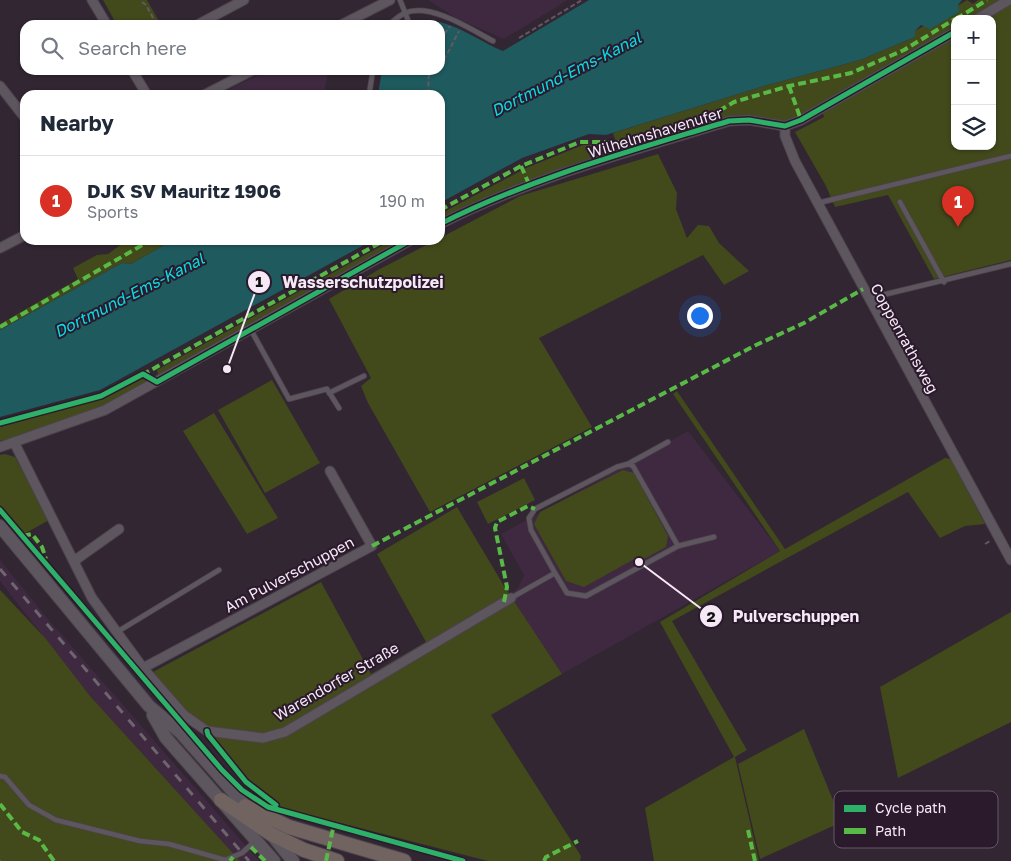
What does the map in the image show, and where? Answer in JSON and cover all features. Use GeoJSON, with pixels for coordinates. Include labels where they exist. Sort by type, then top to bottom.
{"type":"FeatureCollection","features":[{"type":"Feature","properties":{"kind":"highway"},"geometry":{"type":"LineString","coordinates":[[220,800],[271,834],[304,850],[337,861]]}},
{"type":"Feature","properties":{"kind":"highway"},"geometry":{"type":"LineString","coordinates":[[245,806],[289,827],[397,860]]}},
{"type":"Feature","properties":{"kind":"highway"},"geometry":{"type":"LineString","coordinates":[[294,861],[295,855],[324,839]]}},
{"type":"Feature","properties":{"kind":"main road"},"geometry":{"type":"LineString","coordinates":[[0,526],[148,706],[166,738],[274,861]]}},
{"type":"Feature","properties":{"kind":"main road"},"geometry":{"type":"LineString","coordinates":[[148,706],[180,733],[294,861]]}},
{"type":"Feature","properties":{"kind":"street"},"geometry":{"type":"LineString","coordinates":[[92,0],[104,20]]}},
{"type":"Feature","properties":{"kind":"street"},"geometry":{"type":"LineString","coordinates":[[206,20],[244,0]]}},
{"type":"Feature","properties":{"kind":"street"},"geometry":{"type":"LineString","coordinates":[[351,20],[390,0]]}},
{"type":"Feature","properties":{"kind":"street"},"geometry":{"type":"LineString","coordinates":[[984,15],[1009,0]]}},
{"type":"Feature","properties":{"kind":"street"},"geometry":{"type":"LineString","coordinates":[[785,126],[822,110],[951,34]]}},
{"type":"Feature","properties":{"kind":"street"},"geometry":{"type":"LineString","coordinates":[[135,75],[144,90]]}},
{"type":"Feature","properties":{"kind":"street"},"geometry":{"type":"LineString","coordinates":[[214,90],[243,75]]}},
{"type":"Feature","properties":{"kind":"street"},"geometry":{"type":"LineString","coordinates":[[0,86],[20,112]]}},
{"type":"Feature","properties":{"kind":"street"},"geometry":{"type":"LineString","coordinates":[[0,103],[8,97]]}},
{"type":"Feature","properties":{"kind":"street","name":"Wilhelmshavenufer"},"geometry":{"type":"LineString","coordinates":[[445,222],[529,184],[729,122],[749,120],[785,126]]}},
{"type":"Feature","properties":{"kind":"street","name":"Coppenrathsweg"},"geometry":{"type":"LineString","coordinates":[[785,126],[785,136],[790,151],[817,203],[1011,560]]}},
{"type":"Feature","properties":{"kind":"street"},"geometry":{"type":"LineString","coordinates":[[0,248],[20,238]]}},
{"type":"Feature","properties":{"kind":"street"},"geometry":{"type":"LineString","coordinates":[[0,447],[104,410],[403,245]]}},
{"type":"Feature","properties":{"kind":"street","name":"Warendorfer Straße"},"geometry":{"type":"LineString","coordinates":[[14,442],[92,598],[143,668],[184,715],[197,726],[207,731],[263,738],[285,732],[512,598]]}},
{"type":"Feature","properties":{"kind":"street","name":"Am Pulverschuppen"},"geometry":{"type":"LineString","coordinates":[[143,668],[372,546],[330,471]]}},
{"type":"Feature","properties":{"kind":"street"},"geometry":{"type":"LineString","coordinates":[[74,561],[119,529]]}},
{"type":"Feature","properties":{"kind":"lane"},"geometry":{"type":"LineString","coordinates":[[400,0],[408,20]]}},
{"type":"Feature","properties":{"kind":"lane"},"geometry":{"type":"LineString","coordinates":[[396,20],[406,13],[429,13],[454,20],[493,42]]}},
{"type":"Feature","properties":{"kind":"lane"},"geometry":{"type":"LineString","coordinates":[[370,90],[372,75]]}},
{"type":"Feature","properties":{"kind":"lane"},"geometry":{"type":"LineString","coordinates":[[817,203],[1011,156]]}},
{"type":"Feature","properties":{"kind":"lane"},"geometry":{"type":"LineString","coordinates":[[900,202],[944,282]]}},
{"type":"Feature","properties":{"kind":"lane"},"geometry":{"type":"LineString","coordinates":[[868,299],[944,282],[1011,264]]}},
{"type":"Feature","properties":{"kind":"lane"},"geometry":{"type":"LineString","coordinates":[[251,330],[289,399],[327,389],[338,408]]}},
{"type":"Feature","properties":{"kind":"lane"},"geometry":{"type":"LineString","coordinates":[[329,393],[364,376]]}},
{"type":"Feature","properties":{"kind":"lane"},"geometry":{"type":"LineString","coordinates":[[668,442],[628,464],[617,467],[535,509],[529,518],[531,530],[567,593],[586,596],[678,546],[714,537]]}},
{"type":"Feature","properties":{"kind":"lane"},"geometry":{"type":"LineString","coordinates":[[628,464],[637,469],[678,546]]}},
{"type":"Feature","properties":{"kind":"lane"},"geometry":{"type":"LineString","coordinates":[[116,633],[219,570]]}},
{"type":"Feature","properties":{"kind":"lane"},"geometry":{"type":"LineString","coordinates":[[512,598],[555,573]]}},
{"type":"Feature","properties":{"kind":"lane"},"geometry":{"type":"LineString","coordinates":[[0,776],[5,777],[29,805],[56,820],[140,841],[169,844],[225,860],[242,853],[256,840]]}},
{"type":"Feature","properties":{"kind":"path"},"geometry":{"type":"LineString","coordinates":[[519,38],[582,0]]}},
{"type":"Feature","properties":{"kind":"path"},"geometry":{"type":"LineString","coordinates":[[142,2],[146,4],[154,20]]}},
{"type":"Feature","properties":{"kind":"path"},"geometry":{"type":"LineString","coordinates":[[445,33],[454,20]]}},
{"type":"Feature","properties":{"kind":"path"},"geometry":{"type":"LineString","coordinates":[[445,58],[464,25]]}},
{"type":"Feature","properties":{"kind":"path"},"geometry":{"type":"LineString","coordinates":[[428,90],[429,75]]}},
{"type":"Feature","properties":{"kind":"shaded area"},"geometry":{"type":"Polygon","coordinates":[[[103,0],[147,0],[158,20],[114,20],[103,0]]]}},
{"type":"Feature","properties":{"kind":"shaded area"},"geometry":{"type":"Polygon","coordinates":[[[428,0],[568,0],[504,39],[456,18],[428,0]]]}},
{"type":"Feature","properties":{"kind":"shaded area"},"geometry":{"type":"Polygon","coordinates":[[[967,0],[973,4],[978,0],[1011,0],[1011,260],[934,279],[888,195],[835,207],[826,186],[795,132],[824,117],[821,105],[786,120],[771,121],[741,116],[726,117],[653,138],[545,175],[445,218],[445,211],[526,168],[583,145],[617,145],[613,133],[764,86],[860,60],[915,37],[915,31],[967,0]]]}},
{"type":"Feature","properties":{"kind":"shaded area"},"geometry":{"type":"Polygon","coordinates":[[[258,75],[327,75],[325,90],[228,90],[258,75]]]}},
{"type":"Feature","properties":{"kind":"shaded area"},"geometry":{"type":"Polygon","coordinates":[[[658,154],[677,193],[676,209],[687,238],[698,225],[709,226],[719,243],[749,271],[724,285],[703,255],[539,338],[592,427],[430,512],[368,403],[361,386],[371,378],[329,299],[378,270],[426,245],[445,245],[445,235],[520,196],[658,154]]]}},
{"type":"Feature","properties":{"kind":"shaded area"},"geometry":{"type":"Polygon","coordinates":[[[120,245],[164,245],[131,264],[122,263],[0,330],[0,324],[78,279],[73,268],[97,255],[108,254],[120,245]]]}},
{"type":"Feature","properties":{"kind":"shaded area"},"geometry":{"type":"Polygon","coordinates":[[[383,245],[394,245],[158,375],[157,370],[383,245]]]}},
{"type":"Feature","properties":{"kind":"shaded area"},"geometry":{"type":"Polygon","coordinates":[[[144,378],[146,381],[144,386],[103,408],[29,434],[0,441],[0,427],[103,398],[144,378]]]}},
{"type":"Feature","properties":{"kind":"shaded area"},"geometry":{"type":"Polygon","coordinates":[[[272,380],[320,463],[265,493],[218,410],[272,380]]]}},
{"type":"Feature","properties":{"kind":"shaded area"},"geometry":{"type":"Polygon","coordinates":[[[677,391],[785,549],[945,458],[951,459],[985,524],[965,526],[940,538],[908,492],[672,621],[747,750],[735,757],[759,861],[654,861],[645,808],[734,757],[660,622],[780,551],[673,394],[677,391]]]}},
{"type":"Feature","properties":{"kind":"shaded area"},"geometry":{"type":"Polygon","coordinates":[[[214,413],[278,518],[247,534],[183,431],[214,413]]]}},
{"type":"Feature","properties":{"kind":"shaded area"},"geometry":{"type":"Polygon","coordinates":[[[688,431],[780,551],[562,674],[509,594],[518,588],[524,575],[501,534],[688,431]]]}},
{"type":"Feature","properties":{"kind":"shaded area"},"geometry":{"type":"Polygon","coordinates":[[[5,454],[15,457],[49,520],[24,534],[0,505],[0,455],[5,454]]]}},
{"type":"Feature","properties":{"kind":"shaded area"},"geometry":{"type":"Polygon","coordinates":[[[623,470],[634,473],[668,536],[666,547],[644,559],[638,557],[584,587],[566,581],[534,524],[540,512],[623,470]]]}},
{"type":"Feature","properties":{"kind":"shaded area"},"geometry":{"type":"Polygon","coordinates":[[[524,478],[535,500],[488,524],[477,502],[524,478]]]}},
{"type":"Feature","properties":{"kind":"shaded area"},"geometry":{"type":"Polygon","coordinates":[[[457,507],[504,586],[562,674],[491,715],[581,856],[580,861],[488,861],[282,808],[246,782],[153,672],[321,582],[371,674],[426,642],[377,554],[457,507]]]}},
{"type":"Feature","properties":{"kind":"shaded area"},"geometry":{"type":"Polygon","coordinates":[[[0,560],[48,619],[259,861],[240,861],[90,696],[0,581],[0,560]]]}},
{"type":"Feature","properties":{"kind":"shaded area"},"geometry":{"type":"Polygon","coordinates":[[[0,590],[46,639],[90,696],[240,861],[0,861],[0,590]]]}},
{"type":"Feature","properties":{"kind":"shaded area"},"geometry":{"type":"Polygon","coordinates":[[[1011,612],[1011,722],[898,778],[880,687],[1011,612]]]}},
{"type":"Feature","properties":{"kind":"shaded area"},"geometry":{"type":"Polygon","coordinates":[[[804,729],[834,802],[834,826],[760,859],[738,764],[804,729]]]}},
{"type":"Feature","properties":{"kind":"water","name":"Dortmund-Ems-Kanal"},"geometry":{"type":"Polygon","coordinates":[[[589,0],[962,0],[958,5],[959,12],[930,29],[921,25],[915,31],[915,37],[860,60],[764,86],[606,135],[589,134],[522,158],[445,200],[445,90],[379,90],[381,75],[445,75],[445,23],[503,51],[589,0]]]}},
{"type":"Feature","properties":{"kind":"water","name":"Dortmund-Ems-Kanal"},"geometry":{"type":"Polygon","coordinates":[[[164,245],[364,245],[100,390],[0,417],[0,330],[122,263],[131,264],[164,245]]]}},
{"type":"Feature","properties":{"kind":"railway"},"geometry":{"type":"LineString","coordinates":[[0,569],[249,861]]}},
{"type":"Feature","properties":{"kind":"marked path"},"geometry":{"type":"LineString","coordinates":[[963,15],[987,0]]}},
{"type":"Feature","properties":{"kind":"marked path"},"geometry":{"type":"LineString","coordinates":[[445,207],[521,166],[580,142],[625,142],[717,112],[734,102],[789,86],[851,73],[904,50],[951,21]]}},
{"type":"Feature","properties":{"kind":"marked path"},"geometry":{"type":"LineString","coordinates":[[789,86],[801,120]]}},
{"type":"Feature","properties":{"kind":"marked path"},"geometry":{"type":"LineString","coordinates":[[521,166],[529,184]]}},
{"type":"Feature","properties":{"kind":"marked path"},"geometry":{"type":"LineString","coordinates":[[0,327],[142,245]]}},
{"type":"Feature","properties":{"kind":"marked path"},"geometry":{"type":"LineString","coordinates":[[142,375],[376,245]]}},
{"type":"Feature","properties":{"kind":"marked path"},"geometry":{"type":"LineString","coordinates":[[372,546],[756,345],[804,323],[863,289]]}},
{"type":"Feature","properties":{"kind":"marked path"},"geometry":{"type":"LineString","coordinates":[[504,602],[507,587],[495,528],[497,522],[528,506],[535,509]]}},
{"type":"Feature","properties":{"kind":"marked path"},"geometry":{"type":"LineString","coordinates":[[23,536],[32,534],[42,547],[46,559]]}},
{"type":"Feature","properties":{"kind":"marked path"},"geometry":{"type":"LineString","coordinates":[[0,804],[22,832],[39,840],[54,861]]}},
{"type":"Feature","properties":{"kind":"marked path"},"geometry":{"type":"LineString","coordinates":[[326,861],[334,824]]}},
{"type":"Feature","properties":{"kind":"marked path"},"geometry":{"type":"LineString","coordinates":[[748,830],[755,861]]}},
{"type":"Feature","properties":{"kind":"marked path"},"geometry":{"type":"LineString","coordinates":[[544,861],[546,857],[578,841]]}},
{"type":"Feature","properties":{"kind":"marked path"},"geometry":{"type":"LineString","coordinates":[[251,847],[265,861]]}},
{"type":"Feature","properties":{"kind":"marked path"},"geometry":{"type":"LineString","coordinates":[[230,861],[233,857]]}},
{"type":"Feature","properties":{"kind":"cycle path"},"geometry":{"type":"LineString","coordinates":[[445,222],[546,179],[729,121],[749,120],[785,126],[801,120],[951,34]]}},
{"type":"Feature","properties":{"kind":"cycle path"},"geometry":{"type":"LineString","coordinates":[[0,423],[101,396],[143,374],[157,382],[402,245]]}},
{"type":"Feature","properties":{"kind":"cycle path"},"geometry":{"type":"LineString","coordinates":[[0,510],[222,770],[242,790],[268,807],[463,861]]}},
{"type":"Feature","properties":{"kind":"cycle path"},"geometry":{"type":"LineString","coordinates":[[207,731],[208,735],[246,782],[276,805]]}},
{"type":"Feature","properties":{"kind":"place","name":"DJK SV Mauritz 1906"},"geometry":{"type":"Point","coordinates":[958,227]}},
{"type":"Feature","properties":{"kind":"place","name":"Wasserschutzpolizei"},"geometry":{"type":"Point","coordinates":[227,369]}},
{"type":"Feature","properties":{"kind":"place","name":"Pulverschuppen"},"geometry":{"type":"Point","coordinates":[639,562]}}]}
